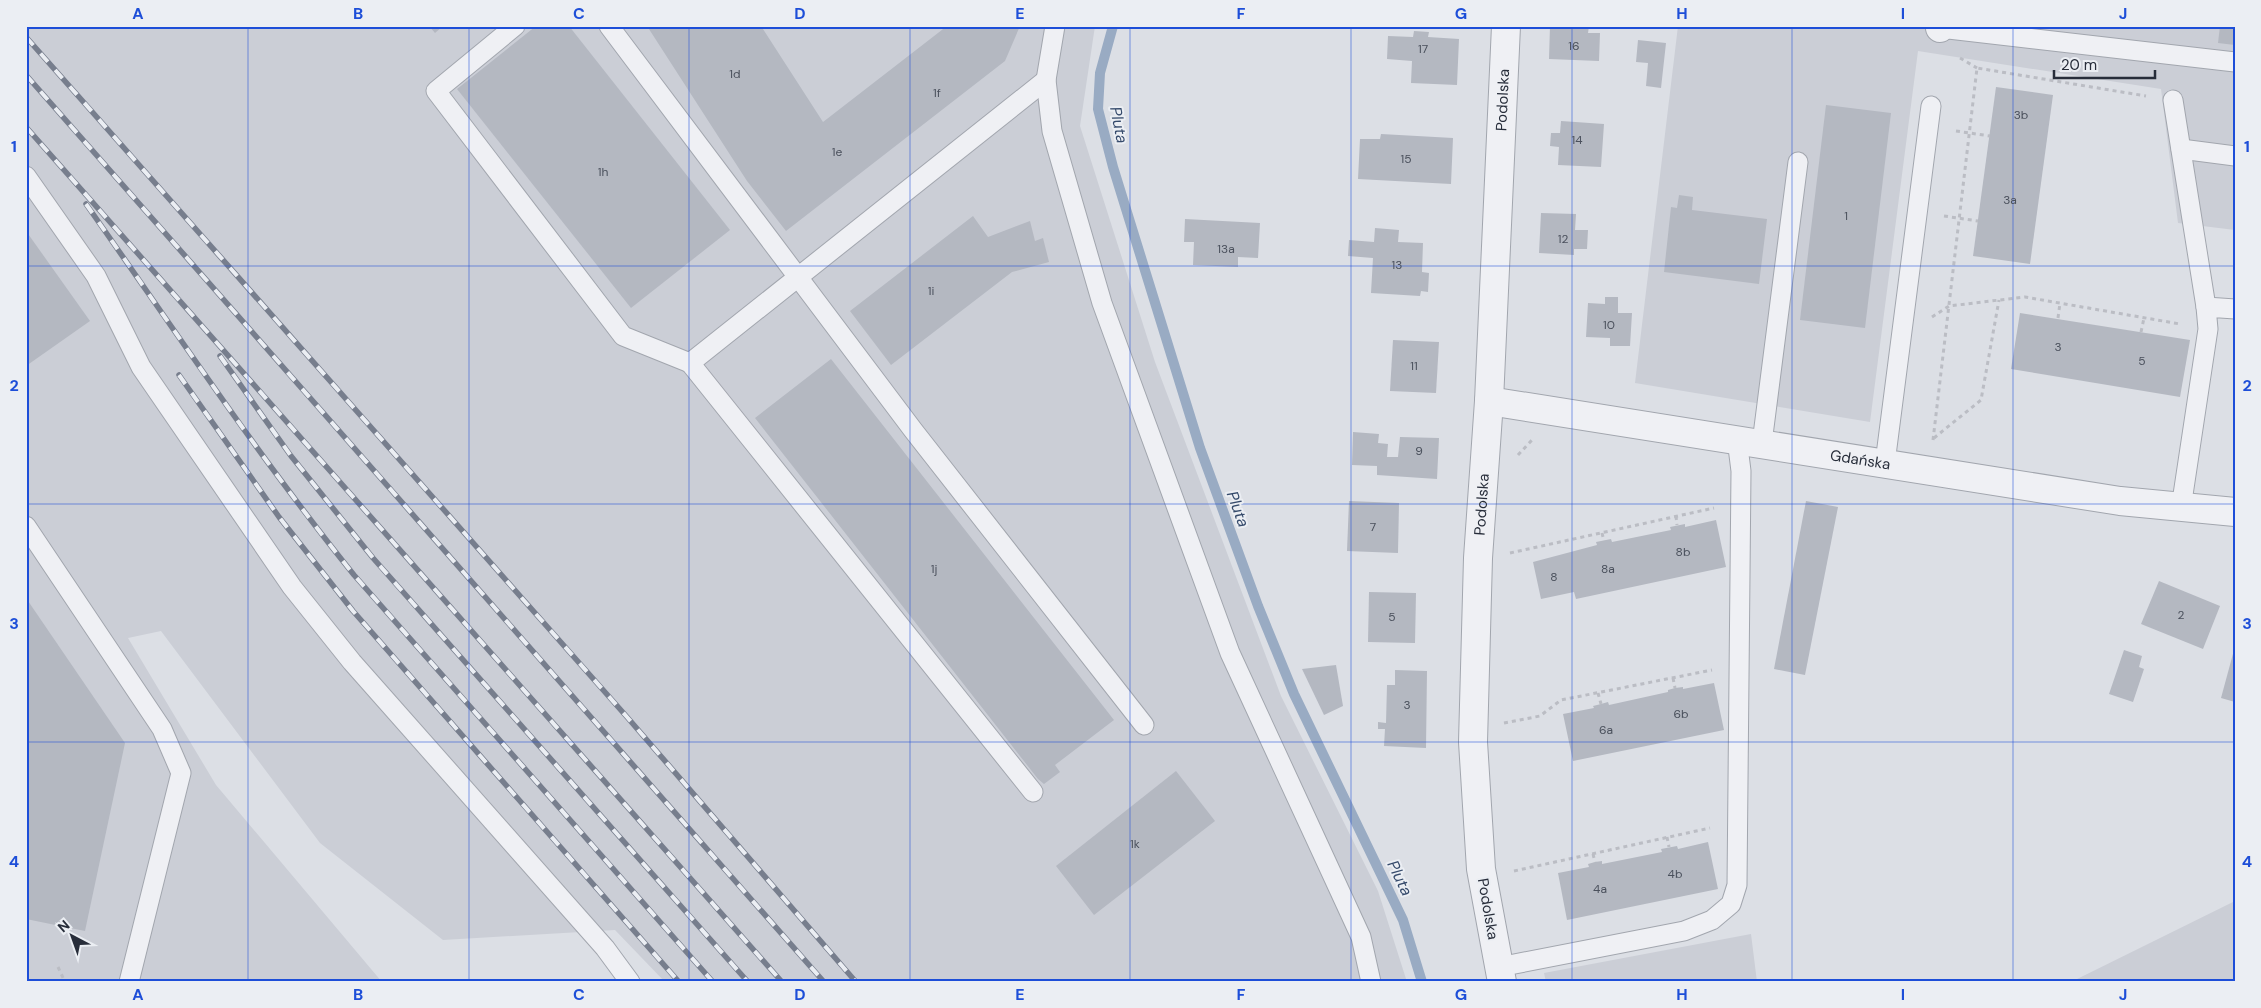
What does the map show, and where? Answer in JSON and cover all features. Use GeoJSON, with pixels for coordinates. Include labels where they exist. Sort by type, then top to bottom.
{"type":"FeatureCollection","features":[{"type":"Feature","properties":{"kind":"street","name":"Podolska"},"geometry":{"type":"LineString","coordinates":[[1500,975],[1483,878],[1473,729],[1478,558],[1488,401],[1506,26]]}},
{"type":"Feature","properties":{"kind":"street","name":"Gdańska"},"geometry":{"type":"LineString","coordinates":[[1488,401],[1885,462],[2120,501],[2235,512]]}},
{"type":"Feature","properties":{"kind":"lane"},"geometry":{"type":"LineString","coordinates":[[516,26],[436,91],[623,336],[690,363],[1033,792]]}},
{"type":"Feature","properties":{"kind":"lane"},"geometry":{"type":"LineString","coordinates":[[609,26],[796,277],[1144,725]]}},
{"type":"Feature","properties":{"kind":"lane"},"geometry":{"type":"LineString","coordinates":[[1055,26],[1046,80],[1052,131],[1109,321],[1230,653],[1360,937],[1371,982]]}},
{"type":"Feature","properties":{"kind":"lane"},"geometry":{"type":"LineString","coordinates":[[1941,27],[2235,62]]}},
{"type":"Feature","properties":{"kind":"lane"},"geometry":{"type":"LineString","coordinates":[[690,363],[1046,80]]}},
{"type":"Feature","properties":{"kind":"lane"},"geometry":{"type":"LineString","coordinates":[[2173,100],[2208,329],[2180,508]]}},
{"type":"Feature","properties":{"kind":"lane"},"geometry":{"type":"LineString","coordinates":[[1885,462],[1931,106]]}},
{"type":"Feature","properties":{"kind":"lane"},"geometry":{"type":"LineString","coordinates":[[2181,149],[2235,156]]}},
{"type":"Feature","properties":{"kind":"lane"},"geometry":{"type":"LineString","coordinates":[[1500,975],[1684,931],[1712,920],[1731,904],[1737,885],[1741,470],[1750,441],[1798,162]]}},
{"type":"Feature","properties":{"kind":"lane"},"geometry":{"type":"LineString","coordinates":[[26,176],[96,276],[140,367],[292,587],[352,662],[605,948],[630,982]]}},
{"type":"Feature","properties":{"kind":"lane"},"geometry":{"type":"LineString","coordinates":[[2206,307],[2235,309]]}},
{"type":"Feature","properties":{"kind":"lane"},"geometry":{"type":"LineString","coordinates":[[26,526],[162,729],[181,773],[129,982]]}},
{"type":"Feature","properties":{"kind":"path"},"geometry":{"type":"LineString","coordinates":[[1930,470],[1961,219],[1977,68],[2173,100]]}},
{"type":"Feature","properties":{"kind":"path"},"geometry":{"type":"LineString","coordinates":[[1928,128],[1990,136]]}},
{"type":"Feature","properties":{"kind":"path"},"geometry":{"type":"LineString","coordinates":[[1917,213],[1978,221]]}},
{"type":"Feature","properties":{"kind":"path"},"geometry":{"type":"LineString","coordinates":[[1901,337],[1949,306],[2025,297],[2208,329]]}},
{"type":"Feature","properties":{"kind":"path"},"geometry":{"type":"LineString","coordinates":[[1889,430],[1934,438],[1981,400],[1999,300]]}},
{"type":"Feature","properties":{"kind":"path"},"geometry":{"type":"LineString","coordinates":[[2058,318],[2060,303]]}},
{"type":"Feature","properties":{"kind":"path"},"geometry":{"type":"LineString","coordinates":[[2141,332],[2144,318]]}},
{"type":"Feature","properties":{"kind":"path"},"geometry":{"type":"LineString","coordinates":[[1478,558],[1741,502]]}},
{"type":"Feature","properties":{"kind":"path"},"geometry":{"type":"LineString","coordinates":[[1676,516],[1678,525]]}},
{"type":"Feature","properties":{"kind":"path"},"geometry":{"type":"LineString","coordinates":[[1602,533],[1604,541]]}},
{"type":"Feature","properties":{"kind":"path"},"geometry":{"type":"LineString","coordinates":[[1473,729],[1540,716],[1561,700],[1739,664]]}},
{"type":"Feature","properties":{"kind":"path"},"geometry":{"type":"LineString","coordinates":[[1673,678],[1675,688]]}},
{"type":"Feature","properties":{"kind":"path"},"geometry":{"type":"LineString","coordinates":[[1598,693],[1601,704]]}},
{"type":"Feature","properties":{"kind":"path"},"geometry":{"type":"LineString","coordinates":[[1483,878],[1738,822]]}},
{"type":"Feature","properties":{"kind":"path"},"geometry":{"type":"LineString","coordinates":[[1667,837],[1669,848]]}},
{"type":"Feature","properties":{"kind":"path"},"geometry":{"type":"LineString","coordinates":[[1593,854],[1595,862]]}},
{"type":"Feature","properties":{"kind":"path"},"geometry":{"type":"LineString","coordinates":[[58,968],[65,982]]}},
{"type":"Feature","properties":{"kind":"shaded area"},"geometry":{"type":"Polygon","coordinates":[[[26,26],[1095,26],[1080,126],[1155,362],[1281,696],[1378,891],[1407,982],[665,982],[615,930],[443,940],[320,843],[161,631],[128,638],[216,785],[382,982],[26,982],[26,26]]]}},
{"type":"Feature","properties":{"kind":"shaded area"},"geometry":{"type":"Polygon","coordinates":[[[1678,26],[2235,26],[2235,230],[2178,223],[2161,89],[1918,51],[1870,422],[1635,383],[1678,26]]]}},
{"type":"Feature","properties":{"kind":"shaded area"},"geometry":{"type":"Polygon","coordinates":[[[2235,901],[2235,982],[2071,982],[2235,901]]]}},
{"type":"Feature","properties":{"kind":"shaded area"},"geometry":{"type":"Polygon","coordinates":[[[1751,934],[1757,982],[1546,982],[1544,973],[1751,934]]]}},
{"type":"Feature","properties":{"kind":"building"},"geometry":{"type":"Polygon","coordinates":[[[429,26],[443,26],[435,33],[429,26]]]}},
{"type":"Feature","properties":{"kind":"building"},"geometry":{"type":"Polygon","coordinates":[[[536,26],[569,26],[730,230],[631,308],[457,89],[536,26]]]}},
{"type":"Feature","properties":{"kind":"building"},"geometry":{"type":"Polygon","coordinates":[[[647,26],[761,26],[823,122],[947,26],[1020,26],[1005,61],[786,231],[747,181],[647,26]]]}},
{"type":"Feature","properties":{"kind":"building"},"geometry":{"type":"Polygon","coordinates":[[[1550,26],[1589,26],[1588,33],[1600,33],[1599,61],[1549,59],[1550,26]]]}},
{"type":"Feature","properties":{"kind":"building"},"geometry":{"type":"Polygon","coordinates":[[[2220,26],[2235,26],[2235,45],[2218,43],[2220,26]]]}},
{"type":"Feature","properties":{"kind":"building"},"geometry":{"type":"Polygon","coordinates":[[[1414,31],[1429,32],[1428,37],[1459,39],[1457,85],[1411,83],[1412,61],[1387,59],[1388,36],[1413,37],[1414,31]]]}},
{"type":"Feature","properties":{"kind":"building"},"geometry":{"type":"Polygon","coordinates":[[[1638,40],[1666,43],[1661,88],[1646,86],[1648,63],[1636,62],[1638,40]]]}},
{"type":"Feature","properties":{"kind":"building"},"geometry":{"type":"Polygon","coordinates":[[[1996,87],[2053,95],[2030,264],[1973,256],[1996,87]]]}},
{"type":"Feature","properties":{"kind":"building"},"geometry":{"type":"Polygon","coordinates":[[[1826,105],[1891,113],[1865,328],[1800,320],[1826,105]]]}},
{"type":"Feature","properties":{"kind":"building"},"geometry":{"type":"Polygon","coordinates":[[[1561,121],[1604,124],[1601,167],[1558,165],[1559,147],[1550,146],[1551,133],[1560,133],[1561,121]]]}},
{"type":"Feature","properties":{"kind":"building"},"geometry":{"type":"Polygon","coordinates":[[[1381,134],[1453,138],[1451,184],[1358,179],[1360,139],[1380,139],[1381,134]]]}},
{"type":"Feature","properties":{"kind":"building"},"geometry":{"type":"Polygon","coordinates":[[[1679,195],[1693,197],[1692,210],[1767,219],[1759,284],[1664,272],[1671,207],[1677,208],[1679,195]]]}},
{"type":"Feature","properties":{"kind":"building"},"geometry":{"type":"Polygon","coordinates":[[[1541,213],[1576,214],[1575,230],[1588,230],[1587,249],[1574,249],[1574,255],[1539,253],[1541,213]]]}},
{"type":"Feature","properties":{"kind":"building"},"geometry":{"type":"Polygon","coordinates":[[[973,216],[988,237],[1030,221],[1035,241],[1043,238],[1049,262],[1012,272],[891,365],[850,311],[973,216]]]}},
{"type":"Feature","properties":{"kind":"building"},"geometry":{"type":"Polygon","coordinates":[[[1185,219],[1260,223],[1258,258],[1238,257],[1238,267],[1193,265],[1194,242],[1184,242],[1185,219]]]}},
{"type":"Feature","properties":{"kind":"building"},"geometry":{"type":"Polygon","coordinates":[[[1375,228],[1399,230],[1398,242],[1423,243],[1422,272],[1429,273],[1428,292],[1421,291],[1420,296],[1371,293],[1373,258],[1348,256],[1349,240],[1374,242],[1375,228]]]}},
{"type":"Feature","properties":{"kind":"building"},"geometry":{"type":"Polygon","coordinates":[[[26,231],[90,321],[26,366],[26,231]]]}},
{"type":"Feature","properties":{"kind":"building"},"geometry":{"type":"Polygon","coordinates":[[[1605,297],[1618,297],[1618,313],[1632,313],[1630,346],[1610,346],[1610,338],[1586,337],[1588,303],[1605,304],[1605,297]]]}},
{"type":"Feature","properties":{"kind":"building"},"geometry":{"type":"Polygon","coordinates":[[[2020,313],[2190,340],[2180,397],[2011,369],[2020,313]]]}},
{"type":"Feature","properties":{"kind":"building"},"geometry":{"type":"Polygon","coordinates":[[[1393,340],[1439,342],[1436,393],[1390,391],[1393,340]]]}},
{"type":"Feature","properties":{"kind":"building"},"geometry":{"type":"Polygon","coordinates":[[[831,359],[1114,720],[1055,765],[1060,772],[1044,784],[1038,779],[755,418],[831,359]]]}},
{"type":"Feature","properties":{"kind":"building"},"geometry":{"type":"Polygon","coordinates":[[[1353,432],[1379,434],[1378,443],[1388,444],[1387,457],[1398,457],[1400,437],[1439,438],[1437,479],[1377,475],[1377,466],[1352,465],[1353,432]]]}},
{"type":"Feature","properties":{"kind":"building"},"geometry":{"type":"Polygon","coordinates":[[[1349,501],[1399,503],[1398,553],[1347,551],[1349,501]]]}},
{"type":"Feature","properties":{"kind":"building"},"geometry":{"type":"Polygon","coordinates":[[[1806,501],[1838,507],[1805,675],[1774,669],[1806,501]]]}},
{"type":"Feature","properties":{"kind":"building"},"geometry":{"type":"Polygon","coordinates":[[[1716,520],[1726,567],[1576,599],[1574,592],[1541,599],[1533,562],[1597,545],[1596,542],[1611,539],[1612,542],[1671,530],[1670,527],[1685,524],[1685,527],[1716,520]]]}},
{"type":"Feature","properties":{"kind":"building"},"geometry":{"type":"Polygon","coordinates":[[[2159,581],[2220,606],[2203,649],[2141,624],[2159,581]]]}},
{"type":"Feature","properties":{"kind":"building"},"geometry":{"type":"Polygon","coordinates":[[[1369,592],[1416,593],[1415,643],[1368,642],[1369,592]]]}},
{"type":"Feature","properties":{"kind":"building"},"geometry":{"type":"Polygon","coordinates":[[[26,598],[125,743],[85,931],[26,919],[26,598]]]}},
{"type":"Feature","properties":{"kind":"building"},"geometry":{"type":"Polygon","coordinates":[[[2124,650],[2142,656],[2139,667],[2144,669],[2133,702],[2109,694],[2124,650]]]}},
{"type":"Feature","properties":{"kind":"building"},"geometry":{"type":"Polygon","coordinates":[[[2235,650],[2235,702],[2221,698],[2235,650]]]}},
{"type":"Feature","properties":{"kind":"building"},"geometry":{"type":"Polygon","coordinates":[[[1336,665],[1343,706],[1324,715],[1302,669],[1336,665]]]}},
{"type":"Feature","properties":{"kind":"building"},"geometry":{"type":"Polygon","coordinates":[[[1395,670],[1427,671],[1426,748],[1384,746],[1385,729],[1378,729],[1378,722],[1386,723],[1387,685],[1395,685],[1395,670]]]}},
{"type":"Feature","properties":{"kind":"building"},"geometry":{"type":"Polygon","coordinates":[[[1714,683],[1724,730],[1573,761],[1563,714],[1594,708],[1593,706],[1608,702],[1609,705],[1668,692],[1668,690],[1675,688],[1683,687],[1683,689],[1714,683]]]}},
{"type":"Feature","properties":{"kind":"building"},"geometry":{"type":"Polygon","coordinates":[[[1176,771],[1215,821],[1094,915],[1056,866],[1176,771]]]}},
{"type":"Feature","properties":{"kind":"building"},"geometry":{"type":"Polygon","coordinates":[[[1708,842],[1718,889],[1567,920],[1558,873],[1589,867],[1588,864],[1595,862],[1602,861],[1602,864],[1662,852],[1661,849],[1677,846],[1678,849],[1708,842]]]}},
{"type":"Feature","properties":{"kind":"waterway","name":"Pluta"},"geometry":{"type":"LineString","coordinates":[[1113,26],[1100,73],[1098,109],[1113,167],[1200,448],[1258,606],[1294,694],[1403,920],[1422,982]]}},
{"type":"Feature","properties":{"kind":"railway"},"geometry":{"type":"LineString","coordinates":[[26,37],[627,717],[856,982]]}},
{"type":"Feature","properties":{"kind":"railway"},"geometry":{"type":"LineString","coordinates":[[26,75],[824,982]]}},
{"type":"Feature","properties":{"kind":"railway"},"geometry":{"type":"LineString","coordinates":[[26,127],[782,982]]}},
{"type":"Feature","properties":{"kind":"railway"},"geometry":{"type":"LineString","coordinates":[[86,204],[250,438],[354,575],[713,982]]}},
{"type":"Feature","properties":{"kind":"railway"},"geometry":{"type":"LineString","coordinates":[[220,356],[291,456],[373,558],[748,982]]}},
{"type":"Feature","properties":{"kind":"railway"},"geometry":{"type":"LineString","coordinates":[[179,375],[279,517],[353,611],[679,982]]}}]}
